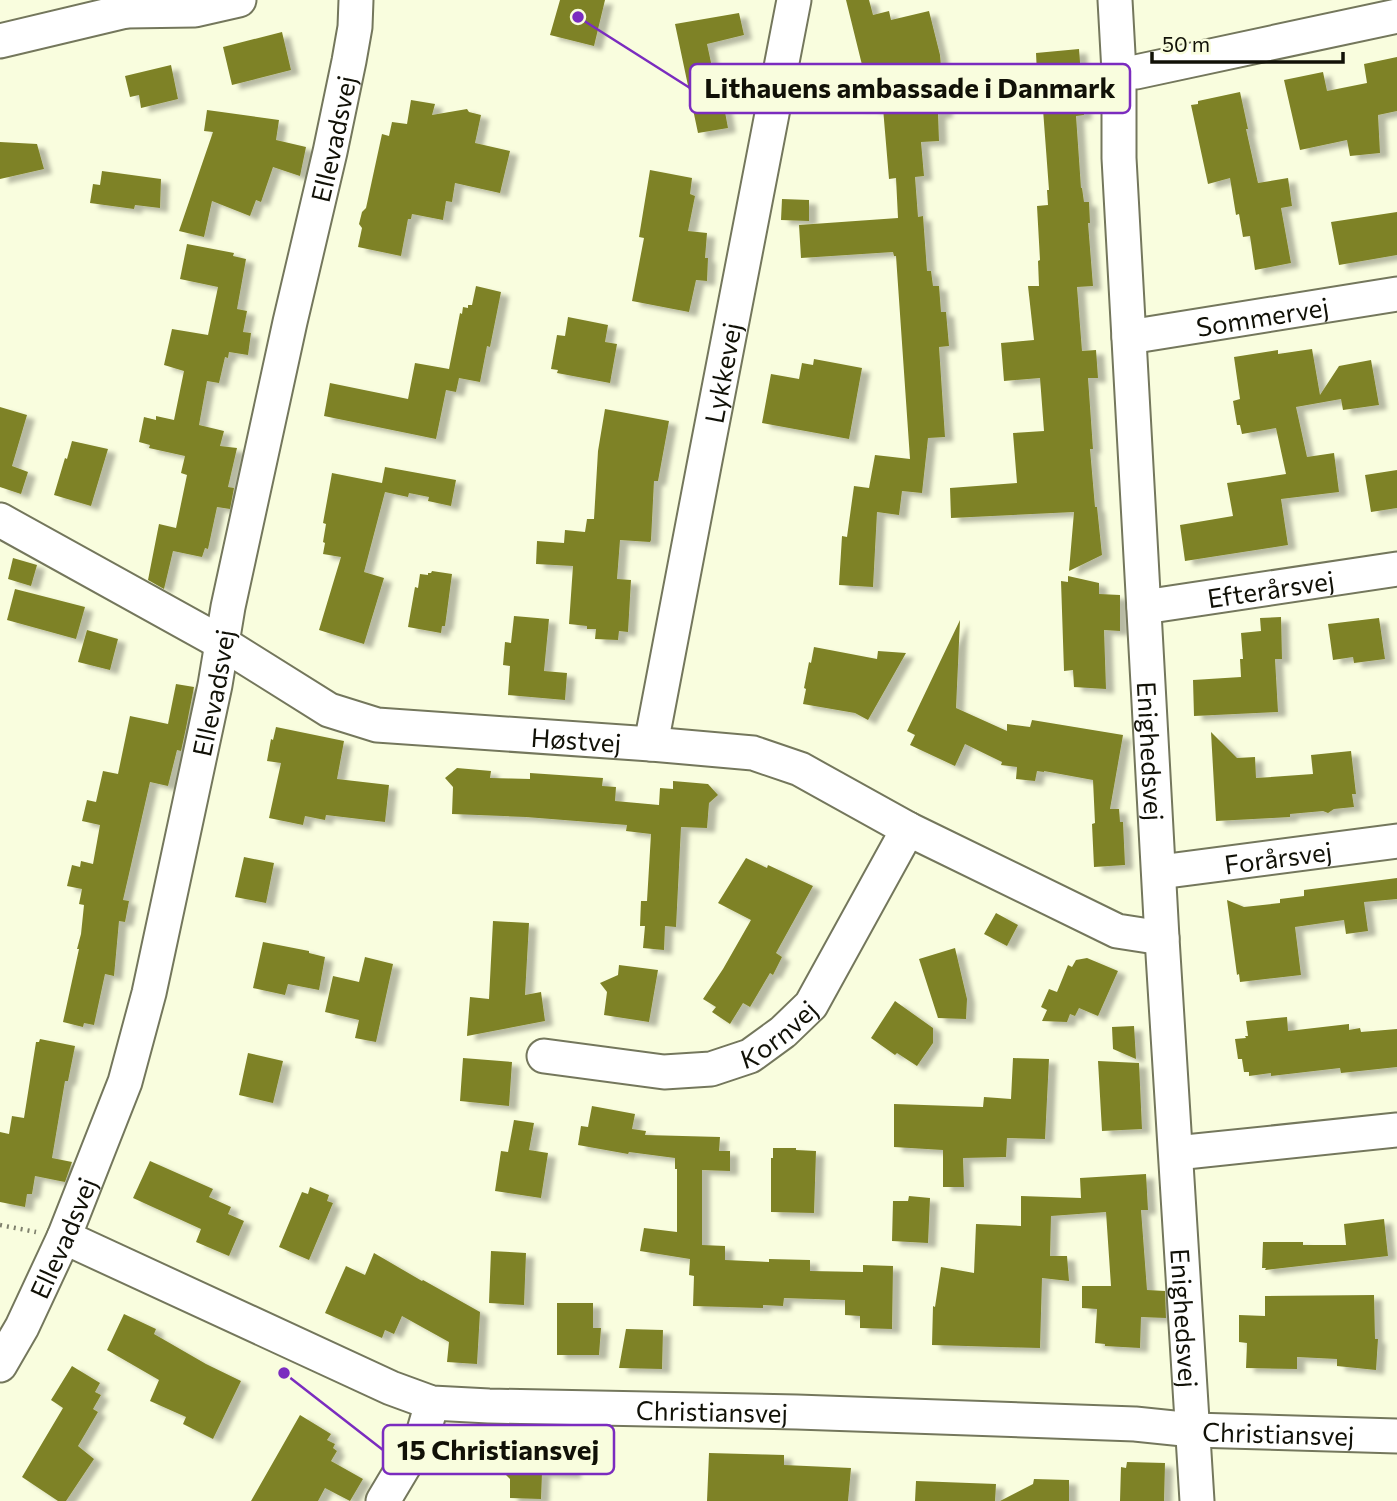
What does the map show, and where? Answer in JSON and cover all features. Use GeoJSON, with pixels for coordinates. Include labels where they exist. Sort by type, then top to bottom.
{"type":"FeatureCollection","features":[{"type":"Feature","properties":{"kind":"street"},"geometry":{"type":"LineString","coordinates":[[0,41],[138,6],[195,10],[239,0]]}},
{"type":"Feature","properties":{"kind":"street","name":"Ellevadsvej"},"geometry":{"type":"LineString","coordinates":[[0,1365],[22,1327],[64,1237],[125,1082],[149,993],[215,685],[228,607],[349,61],[356,0]]}},
{"type":"Feature","properties":{"kind":"street","name":"Lykkevej"},"geometry":{"type":"LineString","coordinates":[[651,744],[794,0]]}},
{"type":"Feature","properties":{"kind":"street","name":"Enighedsvej"},"geometry":{"type":"LineString","coordinates":[[1115,0],[1119,72],[1119,158],[1196,1501]]}},
{"type":"Feature","properties":{"kind":"street"},"geometry":{"type":"LineString","coordinates":[[1119,72],[1136,72],[1397,16]]}},
{"type":"Feature","properties":{"kind":"street","name":"Sommervej"},"geometry":{"type":"LineString","coordinates":[[1129,337],[1397,294]]}},
{"type":"Feature","properties":{"kind":"street","name":"Høstvej"},"geometry":{"type":"LineString","coordinates":[[0,520],[222,643],[329,710],[377,725],[651,744],[753,754],[800,769],[908,829],[1117,932],[1163,938]]}},
{"type":"Feature","properties":{"kind":"street","name":"Efterårsvej"},"geometry":{"type":"LineString","coordinates":[[1144,607],[1397,569]]}},
{"type":"Feature","properties":{"kind":"street","name":"Kornvej"},"geometry":{"type":"LineString","coordinates":[[544,1056],[664,1072],[711,1069],[750,1056],[783,1032],[811,1005],[908,829]]}},
{"type":"Feature","properties":{"kind":"street","name":"Forårsvej"},"geometry":{"type":"LineString","coordinates":[[1160,872],[1397,841]]}},
{"type":"Feature","properties":{"kind":"street"},"geometry":{"type":"LineString","coordinates":[[1176,1153],[1397,1130]]}},
{"type":"Feature","properties":{"kind":"street","name":"Christiansvej"},"geometry":{"type":"LineString","coordinates":[[64,1237],[391,1388],[432,1403],[824,1413],[1135,1424],[1193,1430],[1397,1436]]}},
{"type":"Feature","properties":{"kind":"street"},"geometry":{"type":"LineString","coordinates":[[383,1501],[422,1434],[432,1403]]}},
{"type":"Feature","properties":{"kind":"building"},"geometry":{"type":"Polygon","coordinates":[[[560,0],[605,0],[594,46],[550,35],[560,0]]]}},
{"type":"Feature","properties":{"kind":"building"},"geometry":{"type":"Polygon","coordinates":[[[846,0],[869,0],[873,15],[889,11],[891,20],[929,11],[940,55],[945,113],[938,114],[939,141],[921,142],[924,176],[915,177],[918,217],[923,216],[927,271],[931,271],[933,286],[939,286],[941,312],[946,312],[949,346],[939,347],[945,437],[928,438],[922,493],[902,491],[899,515],[877,512],[873,587],[839,585],[842,536],[847,537],[854,486],[869,488],[875,455],[910,459],[896,256],[893,252],[801,258],[799,225],[898,218],[896,178],[889,179],[883,108],[857,107],[855,77],[865,77],[846,0]]]}},
{"type":"Feature","properties":{"kind":"building"},"geometry":{"type":"Polygon","coordinates":[[[739,13],[744,35],[707,44],[715,81],[719,80],[728,128],[698,133],[675,24],[739,13]]]}},
{"type":"Feature","properties":{"kind":"building"},"geometry":{"type":"Polygon","coordinates":[[[282,32],[291,70],[232,85],[223,47],[282,32]]]}},
{"type":"Feature","properties":{"kind":"building"},"geometry":{"type":"Polygon","coordinates":[[[1079,49],[1084,115],[1076,116],[1081,188],[1084,202],[1089,202],[1093,286],[1077,287],[1082,351],[1096,350],[1098,378],[1088,378],[1093,449],[1090,449],[1102,555],[1069,571],[1074,512],[951,518],[950,488],[1017,483],[1013,433],[1044,431],[1040,378],[1004,381],[1001,343],[1034,340],[1028,286],[1039,286],[1037,206],[1048,205],[1049,190],[1036,53],[1079,49]]]}},
{"type":"Feature","properties":{"kind":"building"},"geometry":{"type":"Polygon","coordinates":[[[1397,57],[1397,111],[1378,115],[1380,153],[1350,156],[1347,140],[1300,150],[1284,80],[1323,72],[1327,91],[1367,83],[1364,64],[1397,57]]]}},
{"type":"Feature","properties":{"kind":"building"},"geometry":{"type":"Polygon","coordinates":[[[171,65],[178,99],[141,108],[139,95],[130,97],[125,76],[171,65]]]}},
{"type":"Feature","properties":{"kind":"building"},"geometry":{"type":"Polygon","coordinates":[[[1240,92],[1258,183],[1288,178],[1292,206],[1281,208],[1291,263],[1255,270],[1250,236],[1243,237],[1239,214],[1236,215],[1230,178],[1208,184],[1191,105],[1240,92]]]}},
{"type":"Feature","properties":{"kind":"building"},"geometry":{"type":"Polygon","coordinates":[[[411,100],[435,104],[432,115],[467,109],[481,115],[475,143],[510,151],[500,193],[455,183],[452,202],[446,201],[443,220],[412,214],[411,219],[408,219],[401,256],[358,247],[362,228],[359,224],[366,208],[382,134],[389,136],[392,122],[407,124],[411,100]]]}},
{"type":"Feature","properties":{"kind":"building"},"geometry":{"type":"Polygon","coordinates":[[[207,110],[279,120],[276,140],[306,147],[300,176],[273,167],[261,202],[256,200],[250,216],[212,201],[204,237],[179,231],[213,132],[204,131],[207,110]]]}},
{"type":"Feature","properties":{"kind":"building"},"geometry":{"type":"Polygon","coordinates":[[[0,142],[37,144],[44,169],[0,179],[0,142]]]}},
{"type":"Feature","properties":{"kind":"building"},"geometry":{"type":"Polygon","coordinates":[[[650,170],[692,178],[690,194],[695,196],[688,231],[707,233],[705,258],[708,258],[707,281],[696,280],[689,312],[632,301],[644,238],[639,237],[650,170]]]}},
{"type":"Feature","properties":{"kind":"building"},"geometry":{"type":"Polygon","coordinates":[[[102,171],[161,179],[160,208],[135,205],[134,209],[90,203],[93,184],[100,185],[102,171]]]}},
{"type":"Feature","properties":{"kind":"building"},"geometry":{"type":"Polygon","coordinates":[[[782,199],[809,200],[809,221],[781,220],[782,199]]]}},
{"type":"Feature","properties":{"kind":"building"},"geometry":{"type":"Polygon","coordinates":[[[1397,212],[1397,255],[1339,265],[1331,222],[1397,212]]]}},
{"type":"Feature","properties":{"kind":"building"},"geometry":{"type":"Polygon","coordinates":[[[187,244],[234,253],[233,256],[246,259],[237,309],[247,311],[243,332],[251,333],[248,355],[229,352],[228,358],[225,357],[219,383],[207,381],[199,425],[224,431],[220,446],[237,448],[228,487],[234,488],[230,509],[217,507],[208,549],[205,548],[202,557],[173,551],[164,589],[148,580],[159,524],[176,528],[187,475],[181,473],[185,456],[149,448],[150,445],[139,442],[144,417],[156,420],[156,416],[174,420],[184,371],[164,365],[172,329],[208,335],[218,287],[180,279],[187,244]]]}},
{"type":"Feature","properties":{"kind":"building"},"geometry":{"type":"Polygon","coordinates":[[[476,286],[501,292],[490,347],[487,346],[480,382],[459,378],[456,392],[446,390],[436,439],[324,416],[330,383],[408,399],[415,363],[449,369],[460,313],[462,314],[463,307],[472,305],[476,286]]]}},
{"type":"Feature","properties":{"kind":"building"},"geometry":{"type":"Polygon","coordinates":[[[568,317],[608,325],[605,342],[617,344],[610,383],[557,373],[558,370],[551,369],[557,335],[565,336],[568,317]]]}},
{"type":"Feature","properties":{"kind":"building"},"geometry":{"type":"Polygon","coordinates":[[[1312,349],[1320,395],[1339,366],[1371,360],[1379,405],[1343,410],[1341,399],[1296,407],[1307,457],[1334,453],[1339,492],[1281,499],[1288,545],[1185,561],[1180,525],[1233,516],[1227,483],[1286,474],[1276,428],[1242,434],[1240,425],[1237,425],[1233,401],[1240,399],[1234,357],[1278,350],[1278,354],[1312,349]]]}},
{"type":"Feature","properties":{"kind":"building"},"geometry":{"type":"Polygon","coordinates":[[[814,359],[862,368],[849,439],[762,423],[771,374],[799,379],[802,363],[813,365],[814,359]]]}},
{"type":"Feature","properties":{"kind":"building"},"geometry":{"type":"Polygon","coordinates":[[[0,407],[27,415],[12,466],[28,472],[21,494],[0,487],[0,407]]]}},
{"type":"Feature","properties":{"kind":"building"},"geometry":{"type":"Polygon","coordinates":[[[605,409],[669,421],[658,481],[654,481],[651,540],[620,540],[617,579],[631,580],[628,632],[619,631],[618,640],[595,639],[596,629],[569,624],[573,566],[536,564],[537,541],[564,543],[565,530],[585,532],[587,519],[594,519],[598,451],[605,409]]]}},
{"type":"Feature","properties":{"kind":"building"},"geometry":{"type":"Polygon","coordinates":[[[72,441],[108,449],[91,506],[54,495],[72,441]]]}},
{"type":"Feature","properties":{"kind":"building"},"geometry":{"type":"Polygon","coordinates":[[[385,467],[456,480],[451,506],[428,501],[429,497],[409,493],[408,497],[385,492],[364,572],[384,578],[364,644],[319,630],[341,557],[323,554],[326,524],[323,523],[332,473],[382,483],[385,467]]]}},
{"type":"Feature","properties":{"kind":"building"},"geometry":{"type":"Polygon","coordinates":[[[1397,470],[1397,508],[1371,512],[1365,475],[1397,470]]]}},
{"type":"Feature","properties":{"kind":"building"},"geometry":{"type":"Polygon","coordinates":[[[13,558],[37,565],[31,586],[8,579],[13,558]]]}},
{"type":"Feature","properties":{"kind":"building"},"geometry":{"type":"Polygon","coordinates":[[[432,571],[452,574],[445,626],[442,626],[441,633],[408,627],[420,574],[428,575],[432,571]]]}},
{"type":"Feature","properties":{"kind":"building"},"geometry":{"type":"Polygon","coordinates":[[[1068,576],[1099,583],[1099,594],[1120,595],[1120,631],[1104,630],[1106,689],[1074,687],[1073,670],[1064,671],[1061,581],[1068,582],[1068,576]]]}},
{"type":"Feature","properties":{"kind":"building"},"geometry":{"type":"Polygon","coordinates":[[[15,589],[85,607],[76,639],[7,620],[15,589]]]}},
{"type":"Feature","properties":{"kind":"building"},"geometry":{"type":"Polygon","coordinates":[[[514,616],[549,619],[544,671],[567,673],[565,700],[508,695],[510,666],[503,665],[505,642],[511,643],[514,616]]]}},
{"type":"Feature","properties":{"kind":"building"},"geometry":{"type":"Polygon","coordinates":[[[1281,617],[1282,659],[1275,659],[1278,712],[1194,716],[1193,680],[1241,677],[1241,633],[1261,631],[1260,618],[1281,617]]]}},
{"type":"Feature","properties":{"kind":"building"},"geometry":{"type":"Polygon","coordinates":[[[1379,618],[1385,659],[1354,663],[1353,657],[1333,660],[1328,624],[1379,618]]]}},
{"type":"Feature","properties":{"kind":"building"},"geometry":{"type":"Polygon","coordinates":[[[960,620],[956,708],[1007,731],[1007,724],[1030,727],[1032,720],[1123,735],[1110,809],[1119,809],[1120,822],[1123,822],[1125,865],[1094,867],[1093,780],[1044,771],[1037,771],[1035,781],[1016,779],[1017,767],[1001,765],[1002,762],[965,744],[955,766],[910,745],[915,735],[907,731],[960,620]]]}},
{"type":"Feature","properties":{"kind":"building"},"geometry":{"type":"Polygon","coordinates":[[[87,630],[118,639],[110,670],[78,662],[87,630]]]}},
{"type":"Feature","properties":{"kind":"building"},"geometry":{"type":"Polygon","coordinates":[[[814,647],[877,659],[878,651],[906,653],[868,720],[855,713],[803,704],[814,647]]]}},
{"type":"Feature","properties":{"kind":"building"},"geometry":{"type":"Polygon","coordinates":[[[176,684],[194,687],[186,728],[168,786],[150,782],[123,900],[129,901],[125,922],[119,921],[114,976],[105,974],[94,1025],[84,1023],[83,1027],[63,1022],[79,949],[84,905],[79,904],[82,889],[67,886],[72,865],[80,867],[81,861],[93,864],[100,825],[82,821],[87,800],[96,802],[103,771],[118,774],[130,716],[168,724],[176,684]]]}},
{"type":"Feature","properties":{"kind":"building"},"geometry":{"type":"Polygon","coordinates":[[[276,727],[344,741],[337,779],[389,785],[385,822],[326,815],[325,820],[305,816],[303,825],[269,818],[281,763],[267,761],[276,727]]]}},
{"type":"Feature","properties":{"kind":"building"},"geometry":{"type":"Polygon","coordinates":[[[1211,732],[1237,758],[1255,757],[1256,778],[1313,774],[1311,755],[1351,751],[1356,794],[1352,794],[1354,807],[1334,809],[1328,813],[1323,811],[1290,814],[1290,817],[1216,821],[1211,732]]]}},
{"type":"Feature","properties":{"kind":"building"},"geometry":{"type":"Polygon","coordinates":[[[457,768],[491,771],[490,778],[530,779],[530,773],[603,778],[602,786],[616,787],[615,801],[659,805],[660,788],[673,789],[673,781],[708,784],[718,795],[709,803],[707,828],[681,827],[676,927],[665,926],[664,950],[643,948],[645,926],[640,926],[641,901],[647,901],[651,834],[626,831],[627,825],[452,814],[453,787],[445,778],[457,768]]]}},
{"type":"Feature","properties":{"kind":"building"},"geometry":{"type":"Polygon","coordinates":[[[244,857],[274,863],[266,903],[235,897],[244,857]]]}},
{"type":"Feature","properties":{"kind":"building"},"geometry":{"type":"Polygon","coordinates":[[[746,858],[813,886],[776,953],[782,957],[773,975],[770,973],[750,1007],[743,1003],[730,1024],[712,1012],[716,1007],[703,999],[751,920],[718,903],[746,858]]]}},
{"type":"Feature","properties":{"kind":"building"},"geometry":{"type":"Polygon","coordinates":[[[1397,878],[1397,899],[1364,902],[1368,931],[1346,934],[1344,920],[1295,927],[1301,975],[1240,982],[1227,900],[1244,907],[1280,903],[1280,899],[1304,896],[1304,890],[1397,878]]]}},
{"type":"Feature","properties":{"kind":"building"},"geometry":{"type":"Polygon","coordinates":[[[996,913],[1018,925],[1007,946],[984,934],[996,913]]]}},
{"type":"Feature","properties":{"kind":"building"},"geometry":{"type":"Polygon","coordinates":[[[493,921],[529,923],[525,995],[541,992],[545,1021],[467,1036],[470,997],[489,999],[493,921]]]}},
{"type":"Feature","properties":{"kind":"building"},"geometry":{"type":"Polygon","coordinates":[[[263,942],[325,957],[319,990],[288,984],[285,995],[253,988],[263,942]]]}},
{"type":"Feature","properties":{"kind":"building"},"geometry":{"type":"Polygon","coordinates":[[[955,948],[967,999],[966,1019],[938,1018],[919,959],[955,948]]]}},
{"type":"Feature","properties":{"kind":"building"},"geometry":{"type":"Polygon","coordinates":[[[365,957],[393,964],[376,1042],[355,1038],[359,1020],[325,1012],[333,976],[359,982],[365,957]]]}},
{"type":"Feature","properties":{"kind":"building"},"geometry":{"type":"Polygon","coordinates":[[[1087,958],[1118,971],[1098,1016],[1079,1008],[1075,1016],[1070,1014],[1067,1022],[1042,1021],[1047,1010],[1041,1007],[1049,989],[1057,992],[1068,965],[1072,967],[1076,960],[1087,958]]]}},
{"type":"Feature","properties":{"kind":"building"},"geometry":{"type":"Polygon","coordinates":[[[619,965],[658,970],[649,1022],[604,1015],[607,992],[600,983],[618,975],[619,965]]]}},
{"type":"Feature","properties":{"kind":"building"},"geometry":{"type":"Polygon","coordinates":[[[895,1001],[933,1028],[933,1043],[917,1066],[871,1038],[895,1001]]]}},
{"type":"Feature","properties":{"kind":"building"},"geometry":{"type":"Polygon","coordinates":[[[1287,1017],[1288,1031],[1349,1024],[1349,1030],[1360,1028],[1361,1032],[1397,1029],[1397,1067],[1341,1073],[1340,1068],[1249,1076],[1249,1072],[1244,1072],[1242,1059],[1238,1059],[1235,1039],[1248,1036],[1246,1021],[1287,1017]]]}},
{"type":"Feature","properties":{"kind":"building"},"geometry":{"type":"Polygon","coordinates":[[[1134,1026],[1136,1059],[1113,1049],[1112,1027],[1134,1026]]]}},
{"type":"Feature","properties":{"kind":"building"},"geometry":{"type":"Polygon","coordinates":[[[40,1039],[75,1046],[68,1081],[65,1081],[52,1158],[72,1162],[65,1182],[35,1176],[32,1194],[27,1194],[25,1207],[0,1202],[0,1132],[9,1134],[12,1116],[24,1118],[36,1042],[40,1039]]]}},
{"type":"Feature","properties":{"kind":"building"},"geometry":{"type":"Polygon","coordinates":[[[248,1053],[283,1061],[273,1103],[239,1095],[248,1053]]]}},
{"type":"Feature","properties":{"kind":"building"},"geometry":{"type":"Polygon","coordinates":[[[463,1058],[512,1062],[509,1106],[460,1101],[463,1058]]]}},
{"type":"Feature","properties":{"kind":"building"},"geometry":{"type":"Polygon","coordinates":[[[1013,1058],[1049,1059],[1045,1139],[1007,1138],[1006,1157],[963,1158],[964,1187],[943,1187],[943,1150],[894,1147],[894,1104],[983,1107],[984,1097],[1011,1099],[1013,1058]]]}},
{"type":"Feature","properties":{"kind":"building"},"geometry":{"type":"Polygon","coordinates":[[[1098,1061],[1139,1063],[1142,1129],[1102,1131],[1098,1061]]]}},
{"type":"Feature","properties":{"kind":"building"},"geometry":{"type":"Polygon","coordinates":[[[592,1106],[635,1114],[632,1129],[646,1131],[645,1135],[720,1137],[719,1151],[730,1151],[730,1171],[702,1170],[702,1245],[725,1246],[725,1260],[810,1260],[810,1271],[863,1272],[863,1265],[893,1266],[892,1329],[860,1328],[860,1316],[845,1315],[845,1300],[784,1298],[783,1306],[763,1305],[763,1308],[693,1306],[694,1276],[689,1275],[690,1259],[640,1251],[644,1228],[677,1232],[675,1158],[628,1154],[578,1145],[581,1126],[588,1127],[592,1106]]]}},
{"type":"Feature","properties":{"kind":"building"},"geometry":{"type":"Polygon","coordinates":[[[514,1120],[534,1123],[529,1150],[548,1153],[541,1198],[495,1191],[501,1151],[508,1152],[514,1120]]]}},
{"type":"Feature","properties":{"kind":"building"},"geometry":{"type":"Polygon","coordinates":[[[773,1148],[816,1151],[814,1213],[771,1212],[773,1148]]]}},
{"type":"Feature","properties":{"kind":"building"},"geometry":{"type":"Polygon","coordinates":[[[150,1161],[213,1189],[209,1197],[231,1207],[228,1214],[244,1221],[229,1256],[196,1242],[201,1229],[133,1198],[150,1161]]]}},
{"type":"Feature","properties":{"kind":"building"},"geometry":{"type":"Polygon","coordinates":[[[1146,1174],[1148,1210],[1141,1210],[1147,1290],[1165,1291],[1166,1318],[1141,1317],[1140,1348],[1095,1343],[1097,1309],[1082,1308],[1082,1286],[1111,1286],[1106,1212],[1051,1216],[1050,1256],[1067,1256],[1069,1281],[1042,1278],[1040,1348],[932,1345],[933,1306],[935,1307],[941,1267],[974,1273],[976,1224],[1021,1226],[1021,1196],[1081,1198],[1080,1178],[1146,1174]]]}},
{"type":"Feature","properties":{"kind":"building"},"geometry":{"type":"Polygon","coordinates":[[[310,1187],[329,1195],[327,1201],[333,1203],[309,1260],[279,1247],[302,1192],[308,1194],[310,1187]]]}},
{"type":"Feature","properties":{"kind":"building"},"geometry":{"type":"Polygon","coordinates":[[[909,1196],[930,1198],[928,1243],[892,1241],[893,1201],[908,1201],[909,1196]]]}},
{"type":"Feature","properties":{"kind":"building"},"geometry":{"type":"Polygon","coordinates":[[[1384,1219],[1388,1256],[1265,1270],[1266,1268],[1262,1268],[1263,1242],[1346,1245],[1344,1224],[1384,1219]]]}},
{"type":"Feature","properties":{"kind":"building"},"geometry":{"type":"Polygon","coordinates":[[[491,1251],[526,1253],[524,1305],[489,1303],[491,1251]]]}},
{"type":"Feature","properties":{"kind":"building"},"geometry":{"type":"Polygon","coordinates":[[[374,1253],[480,1312],[477,1364],[447,1362],[449,1342],[402,1316],[394,1334],[385,1330],[382,1338],[325,1313],[346,1266],[365,1275],[374,1253]]]}},
{"type":"Feature","properties":{"kind":"building"},"geometry":{"type":"Polygon","coordinates":[[[1374,1295],[1375,1339],[1378,1339],[1376,1370],[1337,1366],[1337,1359],[1297,1357],[1297,1369],[1246,1368],[1247,1343],[1239,1342],[1239,1315],[1265,1316],[1265,1296],[1374,1295]]]}},
{"type":"Feature","properties":{"kind":"building"},"geometry":{"type":"Polygon","coordinates":[[[557,1303],[593,1303],[593,1328],[601,1328],[599,1355],[557,1355],[557,1303]]]}},
{"type":"Feature","properties":{"kind":"building"},"geometry":{"type":"Polygon","coordinates":[[[124,1314],[156,1329],[154,1334],[241,1381],[213,1439],[183,1424],[186,1417],[150,1401],[159,1380],[107,1350],[124,1314]]]}},
{"type":"Feature","properties":{"kind":"building"},"geometry":{"type":"Polygon","coordinates":[[[626,1329],[663,1330],[662,1369],[619,1368],[626,1329]]]}},
{"type":"Feature","properties":{"kind":"building"},"geometry":{"type":"Polygon","coordinates":[[[72,1366],[100,1383],[95,1392],[101,1395],[93,1409],[98,1412],[78,1446],[94,1459],[66,1501],[58,1501],[22,1477],[63,1408],[51,1400],[72,1366]]]}},
{"type":"Feature","properties":{"kind":"building"},"geometry":{"type":"Polygon","coordinates":[[[300,1415],[331,1434],[327,1440],[335,1444],[333,1448],[337,1451],[331,1461],[363,1479],[350,1501],[325,1488],[318,1501],[251,1501],[300,1415]]]}},
{"type":"Feature","properties":{"kind":"building"},"geometry":{"type":"Polygon","coordinates":[[[511,1445],[573,1447],[573,1474],[542,1473],[541,1499],[510,1498],[510,1479],[506,1475],[507,1467],[511,1463],[511,1445]]]}},
{"type":"Feature","properties":{"kind":"building"},"geometry":{"type":"Polygon","coordinates":[[[709,1453],[784,1455],[784,1465],[851,1468],[848,1501],[707,1501],[709,1453]]]}},
{"type":"Feature","properties":{"kind":"building"},"geometry":{"type":"Polygon","coordinates":[[[1127,1462],[1165,1463],[1164,1501],[1120,1501],[1121,1467],[1126,1468],[1127,1462]]]}},
{"type":"Feature","properties":{"kind":"building"},"geometry":{"type":"Polygon","coordinates":[[[1034,1479],[1069,1480],[1069,1501],[1000,1501],[1033,1484],[1034,1479]]]}},
{"type":"Feature","properties":{"kind":"building"},"geometry":{"type":"Polygon","coordinates":[[[916,1481],[996,1484],[995,1501],[915,1501],[916,1481]]]}},
{"type":"Feature","properties":{"kind":"place","name":"Lithauens ambassade i Danmark"},"geometry":{"type":"Point","coordinates":[578,17]}},
{"type":"Feature","properties":{"kind":"place","name":"15 Christiansvej"},"geometry":{"type":"Point","coordinates":[284,1373]}}]}
